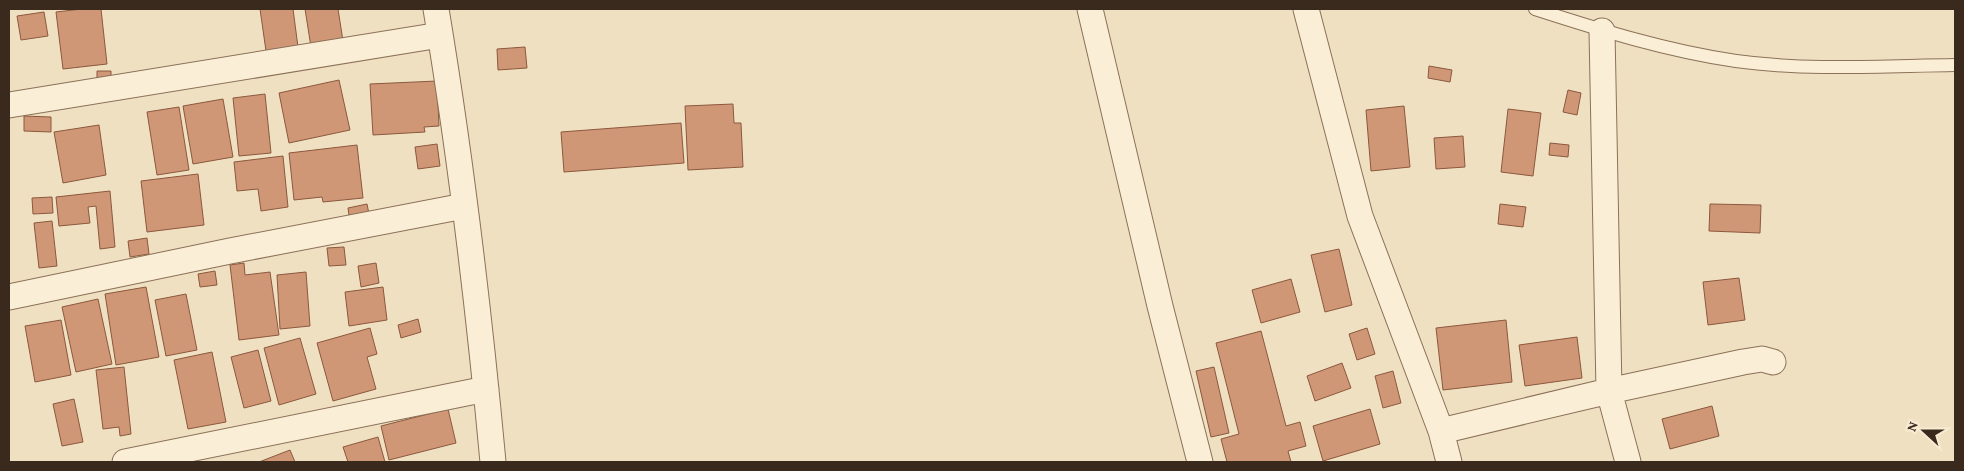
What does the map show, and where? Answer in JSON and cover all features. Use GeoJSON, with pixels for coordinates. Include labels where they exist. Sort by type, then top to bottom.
{"type":"FeatureCollection","features":[{"type":"Feature","properties":{"kind":"street"},"geometry":{"type":"LineString","coordinates":[[436,9],[464,206],[493,462]]}},
{"type":"Feature","properties":{"kind":"street"},"geometry":{"type":"LineString","coordinates":[[1090,9],[1160,306],[1200,462]]}},
{"type":"Feature","properties":{"kind":"street"},"geometry":{"type":"LineString","coordinates":[[1306,9],[1360,216],[1441,431],[1449,462]]}},
{"type":"Feature","properties":{"kind":"street"},"geometry":{"type":"LineString","coordinates":[[1602,31],[1609,391],[1628,462]]}},
{"type":"Feature","properties":{"kind":"street"},"geometry":{"type":"LineString","coordinates":[[9,105],[440,35]]}},
{"type":"Feature","properties":{"kind":"street"},"geometry":{"type":"LineString","coordinates":[[9,297],[230,251],[464,206]]}},
{"type":"Feature","properties":{"kind":"street"},"geometry":{"type":"LineString","coordinates":[[1441,431],[1609,391],[1762,359],[1773,362]]}},
{"type":"Feature","properties":{"kind":"street"},"geometry":{"type":"LineString","coordinates":[[125,462],[486,390]]}},
{"type":"Feature","properties":{"kind":"lane"},"geometry":{"type":"LineString","coordinates":[[1535,9],[1602,31],[1660,46],[1744,62],[1826,66],[1955,65]]}},
{"type":"Feature","properties":{"kind":"building"},"geometry":{"type":"Polygon","coordinates":[[[101,9],[107,64],[63,69],[56,12],[101,9]]]}},
{"type":"Feature","properties":{"kind":"building"},"geometry":{"type":"Polygon","coordinates":[[[260,9],[293,9],[298,47],[266,51],[260,9]]]}},
{"type":"Feature","properties":{"kind":"building"},"geometry":{"type":"Polygon","coordinates":[[[305,9],[338,9],[343,41],[311,47],[305,9]]]}},
{"type":"Feature","properties":{"kind":"building"},"geometry":{"type":"Polygon","coordinates":[[[44,12],[48,36],[21,40],[17,16],[44,12]]]}},
{"type":"Feature","properties":{"kind":"building"},"geometry":{"type":"Polygon","coordinates":[[[525,47],[527,68],[498,70],[497,49],[525,47]]]}},
{"type":"Feature","properties":{"kind":"building"},"geometry":{"type":"Polygon","coordinates":[[[1429,66],[1452,70],[1450,82],[1428,78],[1429,66]]]}},
{"type":"Feature","properties":{"kind":"building"},"geometry":{"type":"Polygon","coordinates":[[[97,71],[111,71],[111,83],[97,84],[97,71]]]}},
{"type":"Feature","properties":{"kind":"building"},"geometry":{"type":"Polygon","coordinates":[[[339,80],[350,130],[289,143],[279,93],[339,80]]]}},
{"type":"Feature","properties":{"kind":"building"},"geometry":{"type":"Polygon","coordinates":[[[437,81],[439,126],[424,127],[425,132],[373,135],[370,84],[437,81]]]}},
{"type":"Feature","properties":{"kind":"building"},"geometry":{"type":"Polygon","coordinates":[[[1568,90],[1581,93],[1577,115],[1563,112],[1568,90]]]}},
{"type":"Feature","properties":{"kind":"building"},"geometry":{"type":"Polygon","coordinates":[[[265,94],[271,153],[239,156],[233,98],[265,94]]]}},
{"type":"Feature","properties":{"kind":"building"},"geometry":{"type":"Polygon","coordinates":[[[223,99],[233,157],[193,164],[183,106],[223,99]]]}},
{"type":"Feature","properties":{"kind":"building"},"geometry":{"type":"Polygon","coordinates":[[[733,104],[734,123],[741,123],[743,167],[688,170],[685,106],[733,104]]]}},
{"type":"Feature","properties":{"kind":"building"},"geometry":{"type":"Polygon","coordinates":[[[1404,106],[1410,167],[1371,171],[1366,110],[1404,106]]]}},
{"type":"Feature","properties":{"kind":"building"},"geometry":{"type":"Polygon","coordinates":[[[179,107],[189,170],[157,175],[147,112],[179,107]]]}},
{"type":"Feature","properties":{"kind":"building"},"geometry":{"type":"Polygon","coordinates":[[[1508,109],[1541,113],[1533,176],[1501,172],[1508,109]]]}},
{"type":"Feature","properties":{"kind":"building"},"geometry":{"type":"Polygon","coordinates":[[[24,116],[51,117],[51,132],[24,131],[24,116]]]}},
{"type":"Feature","properties":{"kind":"building"},"geometry":{"type":"Polygon","coordinates":[[[681,123],[684,163],[564,172],[561,132],[681,123]]]}},
{"type":"Feature","properties":{"kind":"building"},"geometry":{"type":"Polygon","coordinates":[[[99,125],[106,175],[63,183],[54,132],[99,125]]]}},
{"type":"Feature","properties":{"kind":"building"},"geometry":{"type":"Polygon","coordinates":[[[1463,136],[1465,167],[1436,169],[1434,138],[1463,136]]]}},
{"type":"Feature","properties":{"kind":"building"},"geometry":{"type":"Polygon","coordinates":[[[1550,143],[1569,145],[1568,157],[1549,155],[1550,143]]]}},
{"type":"Feature","properties":{"kind":"building"},"geometry":{"type":"Polygon","coordinates":[[[437,144],[440,166],[418,169],[415,147],[437,144]]]}},
{"type":"Feature","properties":{"kind":"building"},"geometry":{"type":"Polygon","coordinates":[[[357,145],[363,198],[323,202],[322,197],[294,200],[289,153],[357,145]]]}},
{"type":"Feature","properties":{"kind":"building"},"geometry":{"type":"Polygon","coordinates":[[[283,156],[288,207],[261,211],[258,189],[237,191],[234,162],[283,156]]]}},
{"type":"Feature","properties":{"kind":"building"},"geometry":{"type":"Polygon","coordinates":[[[198,174],[204,225],[147,232],[141,181],[198,174]]]}},
{"type":"Feature","properties":{"kind":"building"},"geometry":{"type":"Polygon","coordinates":[[[110,191],[115,247],[100,249],[96,206],[88,207],[90,223],[59,226],[56,197],[110,191]]]}},
{"type":"Feature","properties":{"kind":"building"},"geometry":{"type":"Polygon","coordinates":[[[52,197],[53,213],[33,214],[32,198],[52,197]]]}},
{"type":"Feature","properties":{"kind":"building"},"geometry":{"type":"Polygon","coordinates":[[[367,204],[370,219],[350,223],[348,208],[367,204]]]}},
{"type":"Feature","properties":{"kind":"building"},"geometry":{"type":"Polygon","coordinates":[[[1500,204],[1526,207],[1523,227],[1498,224],[1500,204]]]}},
{"type":"Feature","properties":{"kind":"building"},"geometry":{"type":"Polygon","coordinates":[[[1710,204],[1761,205],[1760,233],[1709,231],[1710,204]]]}},
{"type":"Feature","properties":{"kind":"building"},"geometry":{"type":"Polygon","coordinates":[[[52,221],[57,266],[39,268],[34,223],[52,221]]]}},
{"type":"Feature","properties":{"kind":"building"},"geometry":{"type":"Polygon","coordinates":[[[147,238],[149,254],[130,257],[128,241],[147,238]]]}},
{"type":"Feature","properties":{"kind":"building"},"geometry":{"type":"Polygon","coordinates":[[[344,247],[346,265],[329,266],[327,248],[344,247]]]}},
{"type":"Feature","properties":{"kind":"building"},"geometry":{"type":"Polygon","coordinates":[[[1339,249],[1352,305],[1325,312],[1311,255],[1339,249]]]}},
{"type":"Feature","properties":{"kind":"building"},"geometry":{"type":"Polygon","coordinates":[[[244,263],[245,275],[270,272],[279,335],[239,340],[230,265],[244,263]]]}},
{"type":"Feature","properties":{"kind":"building"},"geometry":{"type":"Polygon","coordinates":[[[376,263],[379,283],[361,287],[358,266],[376,263]]]}},
{"type":"Feature","properties":{"kind":"building"},"geometry":{"type":"Polygon","coordinates":[[[215,271],[217,285],[200,287],[198,274],[215,271]]]}},
{"type":"Feature","properties":{"kind":"building"},"geometry":{"type":"Polygon","coordinates":[[[306,272],[310,326],[280,329],[277,275],[306,272]]]}},
{"type":"Feature","properties":{"kind":"building"},"geometry":{"type":"Polygon","coordinates":[[[1739,278],[1745,320],[1708,325],[1703,282],[1739,278]]]}},
{"type":"Feature","properties":{"kind":"building"},"geometry":{"type":"Polygon","coordinates":[[[1291,279],[1300,312],[1261,323],[1252,290],[1291,279]]]}},
{"type":"Feature","properties":{"kind":"building"},"geometry":{"type":"Polygon","coordinates":[[[146,287],[159,357],[116,365],[105,294],[146,287]]]}},
{"type":"Feature","properties":{"kind":"building"},"geometry":{"type":"Polygon","coordinates":[[[383,287],[387,320],[349,326],[345,292],[383,287]]]}},
{"type":"Feature","properties":{"kind":"building"},"geometry":{"type":"Polygon","coordinates":[[[186,294],[197,350],[166,356],[155,300],[186,294]]]}},
{"type":"Feature","properties":{"kind":"building"},"geometry":{"type":"Polygon","coordinates":[[[98,299],[112,364],[76,372],[62,307],[98,299]]]}},
{"type":"Feature","properties":{"kind":"building"},"geometry":{"type":"Polygon","coordinates":[[[418,319],[421,332],[401,338],[398,325],[418,319]]]}},
{"type":"Feature","properties":{"kind":"building"},"geometry":{"type":"Polygon","coordinates":[[[61,320],[71,375],[35,382],[25,326],[61,320]]]}},
{"type":"Feature","properties":{"kind":"building"},"geometry":{"type":"Polygon","coordinates":[[[1506,320],[1512,382],[1443,390],[1436,328],[1506,320]]]}},
{"type":"Feature","properties":{"kind":"building"},"geometry":{"type":"Polygon","coordinates":[[[370,328],[377,354],[367,357],[376,389],[333,401],[317,343],[370,328]]]}},
{"type":"Feature","properties":{"kind":"building"},"geometry":{"type":"Polygon","coordinates":[[[1367,328],[1375,354],[1357,360],[1349,334],[1367,328]]]}},
{"type":"Feature","properties":{"kind":"building"},"geometry":{"type":"Polygon","coordinates":[[[1261,331],[1286,426],[1300,422],[1306,446],[1288,451],[1291,462],[1227,462],[1221,439],[1239,434],[1216,343],[1261,331]]]}},
{"type":"Feature","properties":{"kind":"building"},"geometry":{"type":"Polygon","coordinates":[[[1577,337],[1582,378],[1525,386],[1519,345],[1577,337]]]}},
{"type":"Feature","properties":{"kind":"building"},"geometry":{"type":"Polygon","coordinates":[[[300,338],[316,394],[279,405],[264,348],[300,338]]]}},
{"type":"Feature","properties":{"kind":"building"},"geometry":{"type":"Polygon","coordinates":[[[258,350],[271,401],[244,408],[231,357],[258,350]]]}},
{"type":"Feature","properties":{"kind":"building"},"geometry":{"type":"Polygon","coordinates":[[[212,352],[226,422],[188,429],[174,360],[212,352]]]}},
{"type":"Feature","properties":{"kind":"building"},"geometry":{"type":"Polygon","coordinates":[[[1342,363],[1351,388],[1315,401],[1307,376],[1342,363]]]}},
{"type":"Feature","properties":{"kind":"building"},"geometry":{"type":"Polygon","coordinates":[[[124,367],[131,434],[120,436],[119,427],[103,429],[96,370],[124,367]]]}},
{"type":"Feature","properties":{"kind":"building"},"geometry":{"type":"Polygon","coordinates":[[[1214,367],[1229,433],[1211,437],[1196,371],[1214,367]]]}},
{"type":"Feature","properties":{"kind":"building"},"geometry":{"type":"Polygon","coordinates":[[[1393,371],[1401,403],[1383,408],[1375,376],[1393,371]]]}},
{"type":"Feature","properties":{"kind":"building"},"geometry":{"type":"Polygon","coordinates":[[[74,399],[83,442],[62,446],[53,404],[74,399]]]}},
{"type":"Feature","properties":{"kind":"building"},"geometry":{"type":"Polygon","coordinates":[[[1712,406],[1719,436],[1670,449],[1662,419],[1712,406]]]}},
{"type":"Feature","properties":{"kind":"building"},"geometry":{"type":"Polygon","coordinates":[[[448,409],[456,443],[389,460],[381,426],[448,409]]]}},
{"type":"Feature","properties":{"kind":"building"},"geometry":{"type":"Polygon","coordinates":[[[1370,409],[1380,444],[1323,461],[1313,426],[1370,409]]]}},
{"type":"Feature","properties":{"kind":"building"},"geometry":{"type":"Polygon","coordinates":[[[378,437],[385,462],[348,462],[343,447],[378,437]]]}},
{"type":"Feature","properties":{"kind":"building"},"geometry":{"type":"Polygon","coordinates":[[[290,450],[295,462],[259,462],[290,450]]]}}]}
